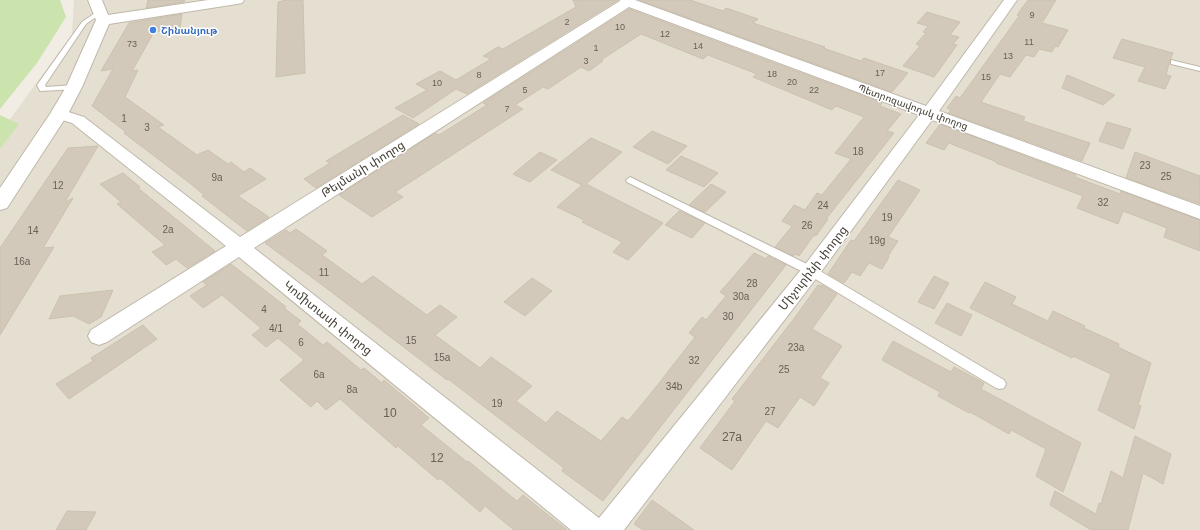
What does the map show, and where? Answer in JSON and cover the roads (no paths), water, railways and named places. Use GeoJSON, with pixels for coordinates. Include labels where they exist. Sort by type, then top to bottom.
{"type":"FeatureCollection","features":[{"type":"Feature","properties":{"kind":"street"},"geometry":{"type":"LineString","coordinates":[[0,203],[59,114],[74,87],[99,11],[237,0]]}},
{"type":"Feature","properties":{"kind":"street","name":"Միչուրինի փողոց"},"geometry":{"type":"LineString","coordinates":[[607,530],[811,271],[1011,0]]}},
{"type":"Feature","properties":{"kind":"street","name":"Պետրոզավոդսկ փողոց"},"geometry":{"type":"LineString","coordinates":[[627,1],[1200,213]]}},
{"type":"Feature","properties":{"kind":"street","name":"Թելմանի փողոց"},"geometry":{"type":"LineString","coordinates":[[99,336],[627,1]]}},
{"type":"Feature","properties":{"kind":"street","name":"Կոմիտասի փողոց"},"geometry":{"type":"LineString","coordinates":[[59,114],[78,120],[240,247],[592,530]]}},
{"type":"Feature","properties":{"kind":"lane"},"geometry":{"type":"LineString","coordinates":[[74,87],[49,90],[43,89],[41,85],[84,23],[99,11]]}},
{"type":"Feature","properties":{"kind":"lane"},"geometry":{"type":"LineString","coordinates":[[1174,62],[1200,70]]}},
{"type":"Feature","properties":{"kind":"lane"},"geometry":{"type":"LineString","coordinates":[[630,180],[811,271],[1000,384]]}},
{"type":"Feature","properties":{"kind":"place","name":"Շինանյութ"},"geometry":{"type":"Point","coordinates":[153,30]}}]}
